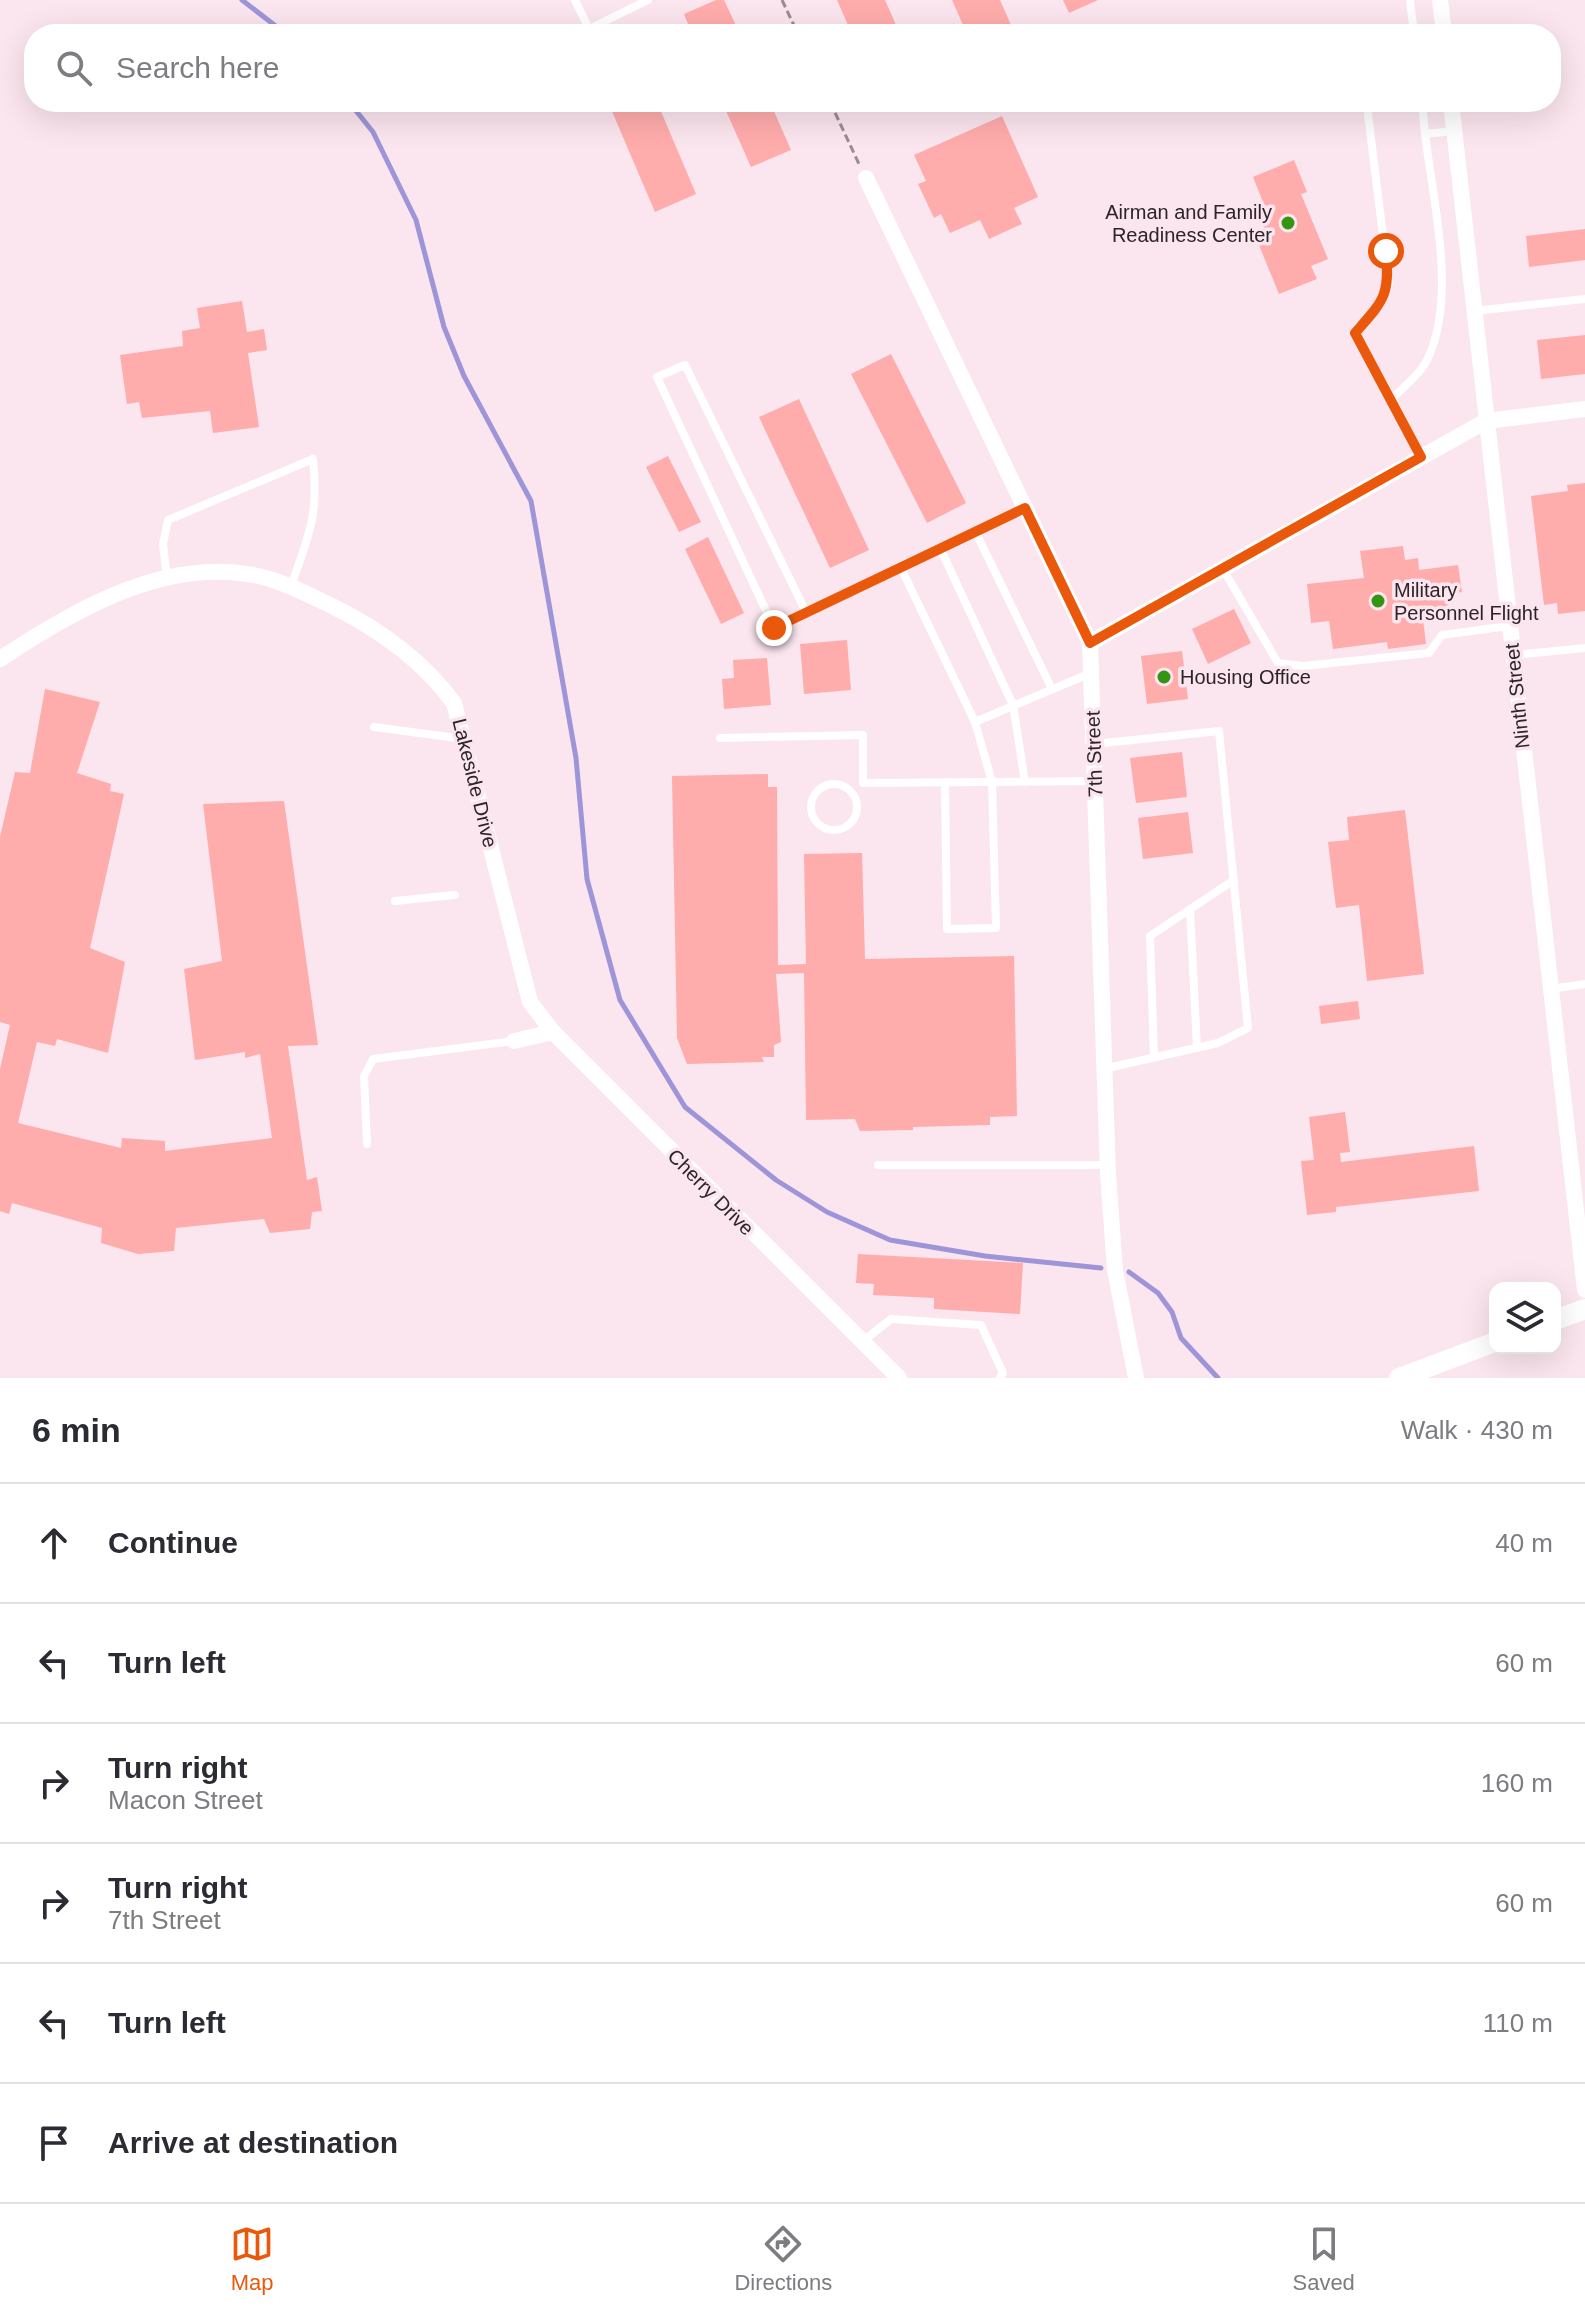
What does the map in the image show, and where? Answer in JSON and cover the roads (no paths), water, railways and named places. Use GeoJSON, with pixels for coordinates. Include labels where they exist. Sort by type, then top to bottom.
{"type":"FeatureCollection","features":[{"type":"Feature","properties":{"kind":"street"},"geometry":{"type":"LineString","coordinates":[[1440,0],[1443,24]]}},
{"type":"Feature","properties":{"kind":"street","name":"Ninth Street"},"geometry":{"type":"LineString","coordinates":[[1452,112],[1585,1290]]}},
{"type":"Feature","properties":{"kind":"street","name":"7th Street"},"geometry":{"type":"LineString","coordinates":[[866,178],[1090,643],[1107,1165],[1115,1270],[1136,1378]]}},
{"type":"Feature","properties":{"kind":"street"},"geometry":{"type":"LineString","coordinates":[[1090,643],[1486,421],[1585,409]]}},
{"type":"Feature","properties":{"kind":"street","name":"Lakeside Drive"},"geometry":{"type":"LineString","coordinates":[[0,659],[41,632],[109,599],[167,578],[202,571],[248,574],[291,586],[373,626],[439,682],[454,703],[530,1002],[553,1032]]}},
{"type":"Feature","properties":{"kind":"street"},"geometry":{"type":"LineString","coordinates":[[514,1041],[553,1032]]}},
{"type":"Feature","properties":{"kind":"street","name":"Cherry Drive"},"geometry":{"type":"LineString","coordinates":[[553,1032],[899,1378]]}},
{"type":"Feature","properties":{"kind":"street"},"geometry":{"type":"LineString","coordinates":[[1561,1318],[1585,1309]]}},
{"type":"Feature","properties":{"kind":"street"},"geometry":{"type":"LineString","coordinates":[[1399,1378],[1489,1344]]}},
{"type":"Feature","properties":{"kind":"lane"},"geometry":{"type":"LineString","coordinates":[[575,0],[587,24]]}},
{"type":"Feature","properties":{"kind":"lane"},"geometry":{"type":"LineString","coordinates":[[599,24],[648,0]]}},
{"type":"Feature","properties":{"kind":"lane"},"geometry":{"type":"LineString","coordinates":[[1410,0],[1413,24]]}},
{"type":"Feature","properties":{"kind":"lane"},"geometry":{"type":"LineString","coordinates":[[1392,399],[1428,360],[1440,320],[1443,291],[1423,112]]}},
{"type":"Feature","properties":{"kind":"lane"},"geometry":{"type":"LineString","coordinates":[[1368,114],[1389,284],[1380,305],[1355,333],[1421,457]]}},
{"type":"Feature","properties":{"kind":"lane"},"geometry":{"type":"LineString","coordinates":[[1425,134],[1454,131]]}},
{"type":"Feature","properties":{"kind":"lane"},"geometry":{"type":"LineString","coordinates":[[1474,311],[1585,299]]}},
{"type":"Feature","properties":{"kind":"lane"},"geometry":{"type":"LineString","coordinates":[[806,612],[685,365],[657,377],[774,628],[1025,508]]}},
{"type":"Feature","properties":{"kind":"lane"},"geometry":{"type":"LineString","coordinates":[[167,578],[163,544],[168,520],[313,459],[318,498],[312,526],[291,586]]}},
{"type":"Feature","properties":{"kind":"lane"},"geometry":{"type":"LineString","coordinates":[[975,531],[1052,689]]}},
{"type":"Feature","properties":{"kind":"lane"},"geometry":{"type":"LineString","coordinates":[[940,548],[1013,705],[1025,782]]}},
{"type":"Feature","properties":{"kind":"lane"},"geometry":{"type":"LineString","coordinates":[[900,566],[975,722],[992,782],[996,928],[947,929],[945,782]]}},
{"type":"Feature","properties":{"kind":"lane"},"geometry":{"type":"LineString","coordinates":[[1223,569],[1278,663],[1303,666],[1429,653],[1442,635],[1509,626]]}},
{"type":"Feature","properties":{"kind":"lane"},"geometry":{"type":"LineString","coordinates":[[1513,656],[1585,648]]}},
{"type":"Feature","properties":{"kind":"lane"},"geometry":{"type":"LineString","coordinates":[[975,722],[1091,673]]}},
{"type":"Feature","properties":{"kind":"lane"},"geometry":{"type":"LineString","coordinates":[[374,727],[464,739]]}},
{"type":"Feature","properties":{"kind":"lane"},"geometry":{"type":"LineString","coordinates":[[1094,744],[1219,731],[1248,1028],[1218,1043],[1103,1069]]}},
{"type":"Feature","properties":{"kind":"lane"},"geometry":{"type":"LineString","coordinates":[[720,738],[863,735],[863,783]]}},
{"type":"Feature","properties":{"kind":"lane"},"geometry":{"type":"LineString","coordinates":[[853,792],[863,783],[1095,781]]}},
{"type":"Feature","properties":{"kind":"lane"},"geometry":{"type":"LineString","coordinates":[[840,784],[853,792],[858,807],[853,822],[832,830],[818,823],[811,809],[819,789],[840,784]]}},
{"type":"Feature","properties":{"kind":"lane"},"geometry":{"type":"LineString","coordinates":[[1154,1057],[1150,936],[1234,880]]}},
{"type":"Feature","properties":{"kind":"lane"},"geometry":{"type":"LineString","coordinates":[[395,901],[455,895]]}},
{"type":"Feature","properties":{"kind":"lane"},"geometry":{"type":"LineString","coordinates":[[1190,909],[1197,1048]]}},
{"type":"Feature","properties":{"kind":"lane"},"geometry":{"type":"LineString","coordinates":[[1551,989],[1585,984]]}},
{"type":"Feature","properties":{"kind":"lane"},"geometry":{"type":"LineString","coordinates":[[367,1144],[364,1076],[373,1059],[514,1041]]}},
{"type":"Feature","properties":{"kind":"lane"},"geometry":{"type":"LineString","coordinates":[[878,1165],[1107,1165]]}},
{"type":"Feature","properties":{"kind":"lane"},"geometry":{"type":"LineString","coordinates":[[862,1342],[891,1319],[981,1325],[1003,1373],[1000,1378]]}},
{"type":"Feature","properties":{"kind":"waterway"},"geometry":{"type":"LineString","coordinates":[[242,0],[273,24]]}},
{"type":"Feature","properties":{"kind":"waterway"},"geometry":{"type":"LineString","coordinates":[[357,112],[373,132],[416,220],[444,327],[464,376],[531,501],[576,758],[587,879],[620,1000],[685,1107],[776,1180],[827,1212],[890,1240],[985,1256],[1101,1268]]}},
{"type":"Feature","properties":{"kind":"waterway"},"geometry":{"type":"LineString","coordinates":[[1129,1272],[1158,1293],[1172,1312],[1181,1338],[1218,1378]]}},
{"type":"Feature","properties":{"kind":"place","name":"Airman and Family Readiness Center"},"geometry":{"type":"Point","coordinates":[1288,223]}},
{"type":"Feature","properties":{"kind":"place","name":"Military Personnel Flight"},"geometry":{"type":"Point","coordinates":[1378,601]}},
{"type":"Feature","properties":{"kind":"place","name":"Housing Office"},"geometry":{"type":"Point","coordinates":[1164,677]}}]}
